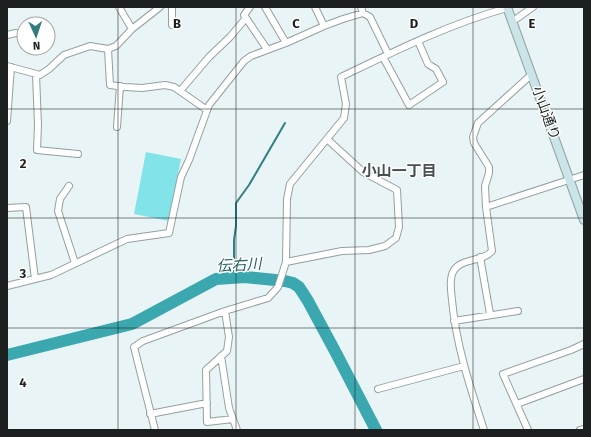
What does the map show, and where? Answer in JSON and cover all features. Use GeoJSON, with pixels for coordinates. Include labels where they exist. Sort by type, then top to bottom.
{"type":"FeatureCollection","features":[{"type":"Feature","properties":{"kind":"street"},"geometry":{"type":"LineString","coordinates":[[119,7],[132,29]]}},
{"type":"Feature","properties":{"kind":"street"},"geometry":{"type":"LineString","coordinates":[[7,121],[9,66],[40,75],[64,55],[71,52],[90,46],[108,49],[116,46],[132,29],[160,7]]}},
{"type":"Feature","properties":{"kind":"street"},"geometry":{"type":"LineString","coordinates":[[172,7],[172,25]]}},
{"type":"Feature","properties":{"kind":"street"},"geometry":{"type":"LineString","coordinates":[[250,7],[244,15],[267,49]]}},
{"type":"Feature","properties":{"kind":"street"},"geometry":{"type":"LineString","coordinates":[[265,7],[286,43]]}},
{"type":"Feature","properties":{"kind":"street"},"geometry":{"type":"LineString","coordinates":[[315,7],[324,26]]}},
{"type":"Feature","properties":{"kind":"street"},"geometry":{"type":"LineString","coordinates":[[155,430],[134,347],[143,341],[225,311],[268,298],[278,287],[286,262],[287,199],[290,184],[344,118],[346,104],[341,77],[386,55],[469,19],[507,7]]}},
{"type":"Feature","properties":{"kind":"street","name":"小山通り"},"geometry":{"type":"LineString","coordinates":[[507,7],[584,220]]}},
{"type":"Feature","properties":{"kind":"street"},"geometry":{"type":"LineString","coordinates":[[511,20],[516,19],[533,7]]}},
{"type":"Feature","properties":{"kind":"street"},"geometry":{"type":"LineString","coordinates":[[7,286],[50,274],[127,239],[170,233],[181,177],[209,105],[244,61],[251,56],[286,43],[362,10],[370,17],[409,104],[443,82],[436,69],[428,64],[418,41]]}},
{"type":"Feature","properties":{"kind":"street"},"geometry":{"type":"LineString","coordinates":[[180,91],[209,57],[230,37],[246,18]]}},
{"type":"Feature","properties":{"kind":"street"},"geometry":{"type":"LineString","coordinates":[[7,35],[16,33]]}},
{"type":"Feature","properties":{"kind":"street"},"geometry":{"type":"LineString","coordinates":[[108,49],[110,85],[142,88],[165,86],[174,87],[208,110]]}},
{"type":"Feature","properties":{"kind":"street"},"geometry":{"type":"LineString","coordinates":[[36,74],[38,125],[36,150],[78,154]]}},
{"type":"Feature","properties":{"kind":"street"},"geometry":{"type":"LineString","coordinates":[[484,430],[464,366],[454,321],[450,284],[454,270],[458,266],[480,257],[487,256],[492,251],[486,207],[485,186],[489,173],[489,167],[474,143],[475,129],[478,123],[532,74]]}},
{"type":"Feature","properties":{"kind":"street"},"geometry":{"type":"LineString","coordinates":[[117,127],[120,86]]}},
{"type":"Feature","properties":{"kind":"street"},"geometry":{"type":"LineString","coordinates":[[286,262],[342,251],[369,250],[385,246],[396,238],[399,227],[398,190],[363,172],[328,139]]}},
{"type":"Feature","properties":{"kind":"street"},"geometry":{"type":"LineString","coordinates":[[486,207],[584,175]]}},
{"type":"Feature","properties":{"kind":"street"},"geometry":{"type":"LineString","coordinates":[[69,186],[60,199],[58,211],[76,263]]}},
{"type":"Feature","properties":{"kind":"street"},"geometry":{"type":"LineString","coordinates":[[7,208],[26,207],[35,279]]}},
{"type":"Feature","properties":{"kind":"street"},"geometry":{"type":"LineString","coordinates":[[480,257],[490,314]]}},
{"type":"Feature","properties":{"kind":"street"},"geometry":{"type":"LineString","coordinates":[[225,311],[229,336],[227,351],[206,370],[207,422],[233,420]]}},
{"type":"Feature","properties":{"kind":"street"},"geometry":{"type":"LineString","coordinates":[[454,321],[490,314],[518,311]]}},
{"type":"Feature","properties":{"kind":"street"},"geometry":{"type":"LineString","coordinates":[[528,430],[503,374],[584,344]]}},
{"type":"Feature","properties":{"kind":"street"},"geometry":{"type":"LineString","coordinates":[[221,356],[229,408],[237,430]]}},
{"type":"Feature","properties":{"kind":"street"},"geometry":{"type":"LineString","coordinates":[[378,389],[464,366]]}},
{"type":"Feature","properties":{"kind":"street"},"geometry":{"type":"LineString","coordinates":[[517,404],[584,379]]}},
{"type":"Feature","properties":{"kind":"street"},"geometry":{"type":"LineString","coordinates":[[150,414],[207,403]]}},
{"type":"Feature","properties":{"kind":"street"},"geometry":{"type":"LineString","coordinates":[[580,430],[584,429]]}},
{"type":"Feature","properties":{"kind":"shaded area"},"geometry":{"type":"Polygon","coordinates":[[[146,152],[181,159],[169,221],[134,214],[146,152]]]}},
{"type":"Feature","properties":{"kind":"waterway"},"geometry":{"type":"LineString","coordinates":[[234,278],[236,203],[249,185],[285,123]]}},
{"type":"Feature","properties":{"kind":"waterway","name":"伝右川"},"geometry":{"type":"LineString","coordinates":[[7,355],[132,324],[216,279],[245,277],[285,281],[293,283],[299,287],[308,301],[376,430]]}},
{"type":"Feature","properties":{"kind":"district","name":"小山一丁目"},"geometry":{"type":"Point","coordinates":[399,171]}}]}
